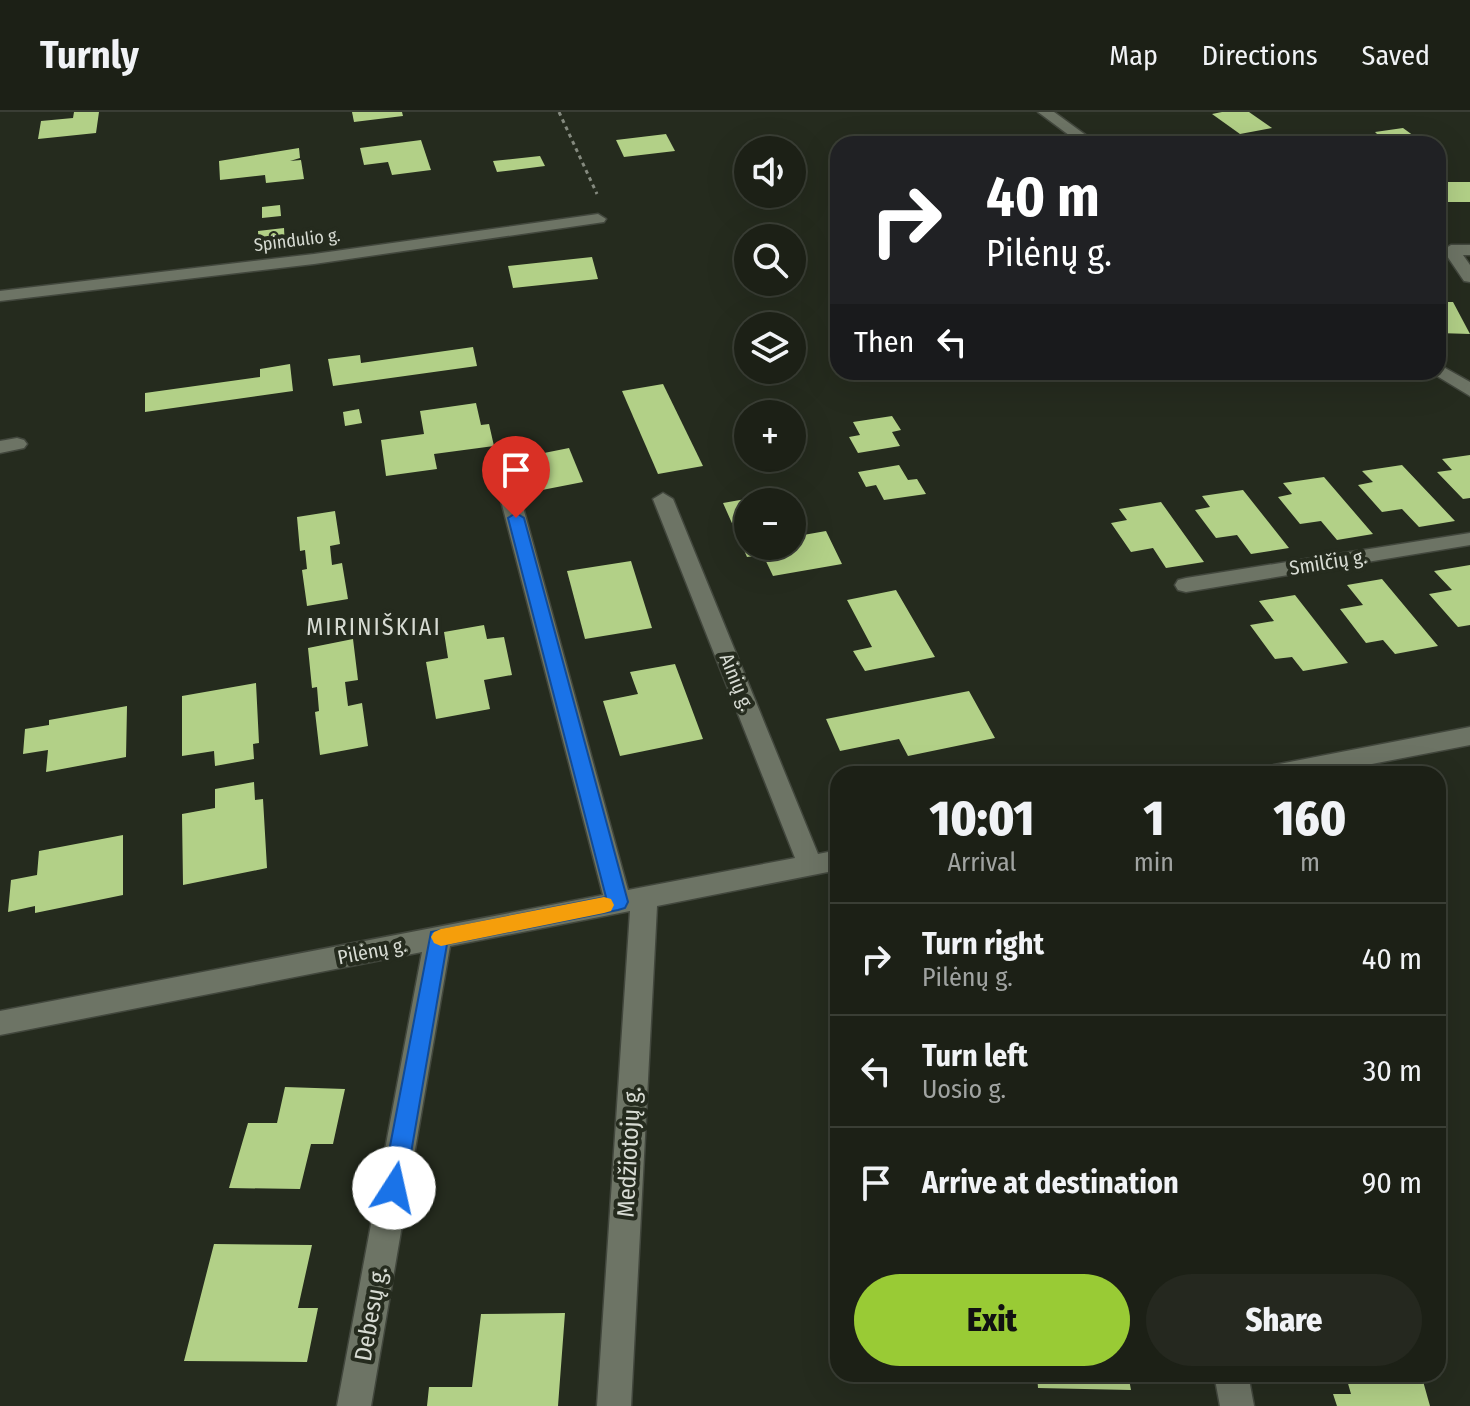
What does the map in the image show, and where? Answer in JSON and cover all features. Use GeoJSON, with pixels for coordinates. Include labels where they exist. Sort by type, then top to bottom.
{"type":"FeatureCollection","features":[{"type":"Feature","properties":{"kind":"street"},"geometry":{"type":"LineString","coordinates":[[1045,112],[1080,136]]}},
{"type":"Feature","properties":{"kind":"street","name":"Spindulio g."},"geometry":{"type":"LineString","coordinates":[[0,296],[314,259],[598,219]]}},
{"type":"Feature","properties":{"kind":"street"},"geometry":{"type":"LineString","coordinates":[[1470,250],[1451,250],[1470,277]]}},
{"type":"Feature","properties":{"kind":"street"},"geometry":{"type":"LineString","coordinates":[[1446,374],[1470,390]]}},
{"type":"Feature","properties":{"kind":"street","name":"Medžiotojų g."},"geometry":{"type":"LineString","coordinates":[[508,489],[631,900],[614,1406]]}},
{"type":"Feature","properties":{"kind":"street","name":"Ainių g."},"geometry":{"type":"LineString","coordinates":[[663,499],[810,865]]}},
{"type":"Feature","properties":{"kind":"street","name":"Smilčių g."},"geometry":{"type":"LineString","coordinates":[[1186,585],[1470,539]]}},
{"type":"Feature","properties":{"kind":"street"},"geometry":{"type":"LineString","coordinates":[[1315,766],[1470,736]]}},
{"type":"Feature","properties":{"kind":"street","name":"Pilėnų g."},"geometry":{"type":"LineString","coordinates":[[0,1023],[830,861]]}},
{"type":"Feature","properties":{"kind":"street","name":"Debesų g."},"geometry":{"type":"LineString","coordinates":[[354,1406],[438,938]]}},
{"type":"Feature","properties":{"kind":"street"},"geometry":{"type":"LineString","coordinates":[[1232,1382],[1237,1406]]}},
{"type":"Feature","properties":{"kind":"path"},"geometry":{"type":"LineString","coordinates":[[559,112],[604,209],[598,219]]}},
{"type":"Feature","properties":{"kind":"building"},"geometry":{"type":"Polygon","coordinates":[[[74,112],[99,112],[96,133],[38,139],[41,121],[73,118],[74,112]]]}},
{"type":"Feature","properties":{"kind":"building"},"geometry":{"type":"Polygon","coordinates":[[[352,112],[402,112],[403,116],[354,122],[352,112]]]}},
{"type":"Feature","properties":{"kind":"building"},"geometry":{"type":"Polygon","coordinates":[[[1249,112],[1272,128],[1240,134],[1212,114],[1249,112]]]}},
{"type":"Feature","properties":{"kind":"building"},"geometry":{"type":"Polygon","coordinates":[[[1403,128],[1414,136],[1379,136],[1375,132],[1403,128]]]}},
{"type":"Feature","properties":{"kind":"building"},"geometry":{"type":"Polygon","coordinates":[[[666,134],[675,151],[624,157],[616,140],[666,134]]]}},
{"type":"Feature","properties":{"kind":"building"},"geometry":{"type":"Polygon","coordinates":[[[421,140],[431,170],[392,175],[388,162],[364,165],[360,148],[421,140]]]}},
{"type":"Feature","properties":{"kind":"building"},"geometry":{"type":"Polygon","coordinates":[[[299,148],[300,158],[290,161],[301,160],[304,179],[266,183],[265,175],[220,180],[219,161],[299,148]]]}},
{"type":"Feature","properties":{"kind":"building"},"geometry":{"type":"Polygon","coordinates":[[[540,156],[545,166],[497,172],[493,161],[540,156]]]}},
{"type":"Feature","properties":{"kind":"building"},"geometry":{"type":"Polygon","coordinates":[[[1446,182],[1470,182],[1470,202],[1446,202],[1446,182]]]}},
{"type":"Feature","properties":{"kind":"building"},"geometry":{"type":"Polygon","coordinates":[[[280,205],[281,216],[262,218],[262,207],[280,205]]]}},
{"type":"Feature","properties":{"kind":"building"},"geometry":{"type":"Polygon","coordinates":[[[284,228],[285,249],[259,252],[258,231],[284,228]]]}},
{"type":"Feature","properties":{"kind":"building"},"geometry":{"type":"Polygon","coordinates":[[[592,257],[598,279],[513,288],[508,266],[592,257]]]}},
{"type":"Feature","properties":{"kind":"building"},"geometry":{"type":"Polygon","coordinates":[[[1446,302],[1453,302],[1470,334],[1446,333],[1446,302]]]}},
{"type":"Feature","properties":{"kind":"building"},"geometry":{"type":"Polygon","coordinates":[[[473,347],[477,366],[333,386],[328,359],[360,355],[361,363],[473,347]]]}},
{"type":"Feature","properties":{"kind":"building"},"geometry":{"type":"Polygon","coordinates":[[[290,364],[293,391],[145,412],[145,393],[260,377],[260,369],[290,364]]]}},
{"type":"Feature","properties":{"kind":"building"},"geometry":{"type":"Polygon","coordinates":[[[663,384],[703,466],[658,474],[622,391],[663,384]]]}},
{"type":"Feature","properties":{"kind":"building"},"geometry":{"type":"Polygon","coordinates":[[[476,403],[481,425],[489,424],[494,446],[434,454],[437,469],[386,476],[381,440],[424,434],[420,411],[476,403]]]}},
{"type":"Feature","properties":{"kind":"building"},"geometry":{"type":"Polygon","coordinates":[[[359,409],[362,423],[345,426],[343,412],[359,409]]]}},
{"type":"Feature","properties":{"kind":"building"},"geometry":{"type":"Polygon","coordinates":[[[892,416],[901,430],[892,432],[900,446],[858,453],[849,437],[860,435],[853,422],[892,416]]]}},
{"type":"Feature","properties":{"kind":"building"},"geometry":{"type":"Polygon","coordinates":[[[569,448],[583,482],[542,490],[529,456],[569,448]]]}},
{"type":"Feature","properties":{"kind":"building"},"geometry":{"type":"Polygon","coordinates":[[[1470,455],[1470,498],[1463,499],[1437,472],[1452,470],[1442,459],[1470,455]]]}},
{"type":"Feature","properties":{"kind":"building"},"geometry":{"type":"Polygon","coordinates":[[[899,465],[908,480],[917,479],[926,494],[884,500],[876,485],[866,487],[858,472],[899,465]]]}},
{"type":"Feature","properties":{"kind":"building"},"geometry":{"type":"Polygon","coordinates":[[[1402,465],[1455,521],[1419,527],[1402,509],[1382,512],[1358,485],[1373,482],[1362,471],[1402,465]]]}},
{"type":"Feature","properties":{"kind":"building"},"geometry":{"type":"Polygon","coordinates":[[[1324,477],[1373,534],[1337,540],[1321,521],[1300,524],[1278,497],[1292,494],[1283,483],[1324,477]]]}},
{"type":"Feature","properties":{"kind":"building"},"geometry":{"type":"Polygon","coordinates":[[[1243,490],[1289,548],[1251,554],[1237,535],[1216,538],[1195,510],[1210,507],[1202,496],[1243,490]]]}},
{"type":"Feature","properties":{"kind":"building"},"geometry":{"type":"Polygon","coordinates":[[[734,501],[734,528],[723,503],[734,501]]]}},
{"type":"Feature","properties":{"kind":"building"},"geometry":{"type":"Polygon","coordinates":[[[1161,502],[1204,562],[1166,568],[1153,548],[1131,552],[1111,523],[1127,520],[1119,509],[1161,502]]]}},
{"type":"Feature","properties":{"kind":"building"},"geometry":{"type":"Polygon","coordinates":[[[335,511],[340,544],[330,546],[332,565],[342,563],[348,599],[307,606],[302,570],[307,569],[305,550],[300,551],[297,517],[335,511]]]}},
{"type":"Feature","properties":{"kind":"building"},"geometry":{"type":"Polygon","coordinates":[[[826,531],[842,564],[773,576],[765,560],[806,560],[806,535],[826,531]]]}},
{"type":"Feature","properties":{"kind":"building"},"geometry":{"type":"Polygon","coordinates":[[[631,561],[652,628],[585,639],[567,571],[631,561]]]}},
{"type":"Feature","properties":{"kind":"building"},"geometry":{"type":"Polygon","coordinates":[[[1470,565],[1470,625],[1458,627],[1429,594],[1452,590],[1434,571],[1470,565]]]}},
{"type":"Feature","properties":{"kind":"building"},"geometry":{"type":"Polygon","coordinates":[[[1382,579],[1438,646],[1395,654],[1383,640],[1366,643],[1340,609],[1363,605],[1347,585],[1382,579]]]}},
{"type":"Feature","properties":{"kind":"building"},"geometry":{"type":"Polygon","coordinates":[[[896,590],[935,657],[865,671],[853,651],[872,647],[847,600],[896,590]]]}},
{"type":"Feature","properties":{"kind":"building"},"geometry":{"type":"Polygon","coordinates":[[[1295,595],[1348,663],[1303,671],[1292,657],[1275,659],[1250,625],[1274,621],[1259,601],[1295,595]]]}},
{"type":"Feature","properties":{"kind":"building"},"geometry":{"type":"Polygon","coordinates":[[[484,625],[487,639],[504,637],[512,675],[484,680],[490,709],[436,719],[426,662],[448,658],[444,632],[484,625]]]}},
{"type":"Feature","properties":{"kind":"building"},"geometry":{"type":"Polygon","coordinates":[[[353,639],[358,680],[345,682],[348,706],[362,703],[368,746],[320,755],[315,712],[319,711],[317,687],[312,688],[308,648],[353,639]]]}},
{"type":"Feature","properties":{"kind":"building"},"geometry":{"type":"Polygon","coordinates":[[[675,664],[703,739],[620,756],[603,701],[638,694],[630,672],[675,664]]]}},
{"type":"Feature","properties":{"kind":"building"},"geometry":{"type":"Polygon","coordinates":[[[256,683],[259,743],[253,744],[254,759],[215,766],[214,751],[182,756],[182,696],[256,683]]]}},
{"type":"Feature","properties":{"kind":"building"},"geometry":{"type":"Polygon","coordinates":[[[969,691],[995,738],[908,756],[899,739],[840,751],[826,719],[969,691]]]}},
{"type":"Feature","properties":{"kind":"building"},"geometry":{"type":"Polygon","coordinates":[[[127,706],[126,757],[46,772],[48,750],[23,754],[25,729],[49,725],[49,720],[127,706]]]}},
{"type":"Feature","properties":{"kind":"building"},"geometry":{"type":"Polygon","coordinates":[[[254,782],[255,800],[263,799],[267,868],[183,885],[182,814],[215,808],[215,789],[254,782]]]}},
{"type":"Feature","properties":{"kind":"building"},"geometry":{"type":"Polygon","coordinates":[[[123,835],[123,895],[35,913],[35,906],[8,912],[11,880],[37,875],[39,851],[123,835]]]}},
{"type":"Feature","properties":{"kind":"building"},"geometry":{"type":"Polygon","coordinates":[[[285,1087],[345,1089],[333,1144],[311,1144],[300,1189],[229,1188],[248,1123],[277,1123],[285,1087]]]}},
{"type":"Feature","properties":{"kind":"building"},"geometry":{"type":"Polygon","coordinates":[[[214,1244],[312,1245],[298,1308],[318,1308],[307,1362],[184,1361],[214,1244]]]}},
{"type":"Feature","properties":{"kind":"building"},"geometry":{"type":"Polygon","coordinates":[[[565,1313],[558,1406],[427,1406],[429,1387],[472,1387],[481,1314],[565,1313]]]}},
{"type":"Feature","properties":{"kind":"building"},"geometry":{"type":"Polygon","coordinates":[[[1038,1382],[1130,1382],[1131,1390],[1038,1388],[1038,1382]]]}},
{"type":"Feature","properties":{"kind":"building"},"geometry":{"type":"Polygon","coordinates":[[[1348,1382],[1423,1382],[1430,1406],[1337,1406],[1333,1394],[1351,1394],[1348,1382]]]}},
{"type":"Feature","properties":{"kind":"slow traffic"},"geometry":{"type":"LineString","coordinates":[[441,937],[604,905]]}},
{"type":"Feature","properties":{"kind":"district","name":"MIRINIŠKIAI"},"geometry":{"type":"Point","coordinates":[374,627]}},
{"type":"Feature","properties":{"kind":"route"},"geometry":{"type":"LineString","coordinates":[[394,1188],[438,938],[618,902],[516,518]]}}]}
